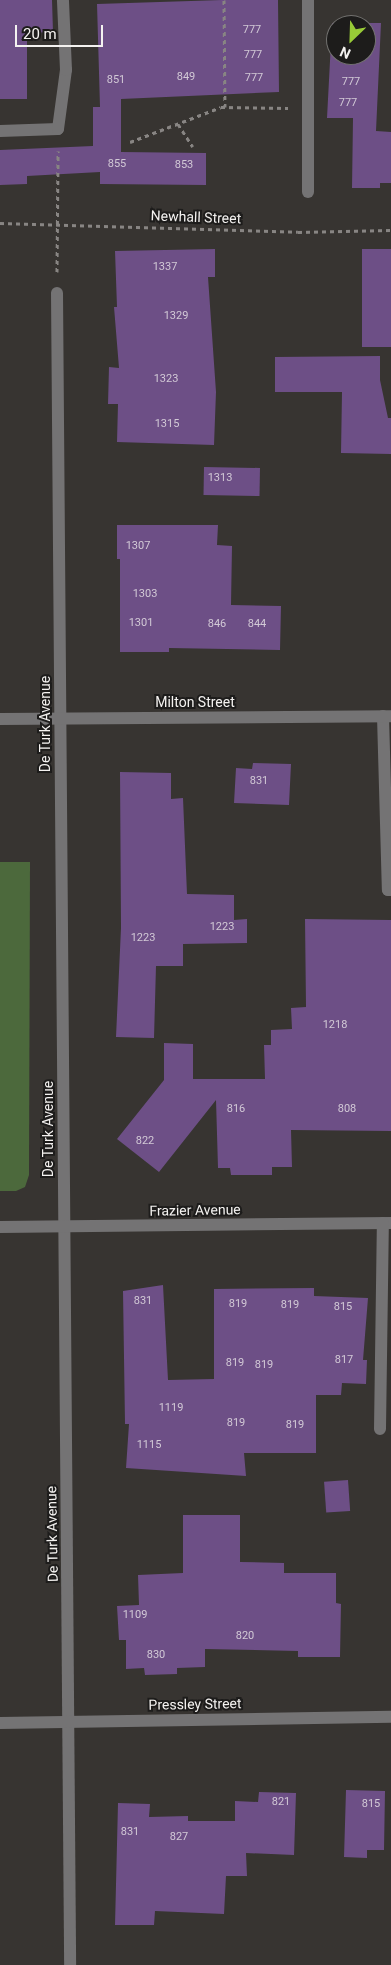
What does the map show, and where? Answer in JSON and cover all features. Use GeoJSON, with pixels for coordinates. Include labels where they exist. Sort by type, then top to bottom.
{"type":"FeatureCollection","features":[{"type":"Feature","properties":{"kind":"street"},"geometry":{"type":"LineString","coordinates":[[0,131],[58,129],[66,70],[63,0]]}},
{"type":"Feature","properties":{"kind":"street"},"geometry":{"type":"LineString","coordinates":[[308,0],[308,192]]}},
{"type":"Feature","properties":{"kind":"street","name":"De Turk Avenue"},"geometry":{"type":"LineString","coordinates":[[57,293],[70,1965]]}},
{"type":"Feature","properties":{"kind":"street"},"geometry":{"type":"LineString","coordinates":[[387,716],[388,890],[391,890]]}},
{"type":"Feature","properties":{"kind":"street","name":"Milton Street"},"geometry":{"type":"LineString","coordinates":[[0,719],[387,716]]}},
{"type":"Feature","properties":{"kind":"street"},"geometry":{"type":"LineString","coordinates":[[380,1429],[387,1223]]}},
{"type":"Feature","properties":{"kind":"street","name":"Frazier Avenue"},"geometry":{"type":"LineString","coordinates":[[0,1227],[387,1223]]}},
{"type":"Feature","properties":{"kind":"street","name":"Pressley Street"},"geometry":{"type":"LineString","coordinates":[[0,1723],[391,1717]]}},
{"type":"Feature","properties":{"kind":"path"},"geometry":{"type":"LineString","coordinates":[[224,0],[225,107]]}},
{"type":"Feature","properties":{"kind":"path"},"geometry":{"type":"LineString","coordinates":[[130,142],[225,107],[308,108]]}},
{"type":"Feature","properties":{"kind":"path"},"geometry":{"type":"LineString","coordinates":[[178,124],[193,147]]}},
{"type":"Feature","properties":{"kind":"path"},"geometry":{"type":"LineString","coordinates":[[57,293],[58,129]]}},
{"type":"Feature","properties":{"kind":"path","name":"Newhall Street"},"geometry":{"type":"LineString","coordinates":[[0,223],[57,222],[298,232],[391,230]]}},
{"type":"Feature","properties":{"kind":"green space"},"geometry":{"type":"Polygon","coordinates":[[[0,862],[30,862],[29,1175],[25,1187],[16,1191],[0,1191],[0,862]]]}},
{"type":"Feature","properties":{"kind":"building"},"geometry":{"type":"Polygon","coordinates":[[[0,0],[52,0],[53,32],[27,33],[27,99],[0,99],[0,0]]]}},
{"type":"Feature","properties":{"kind":"building"},"geometry":{"type":"Polygon","coordinates":[[[278,0],[279,92],[121,99],[121,152],[206,153],[206,185],[100,184],[100,172],[27,176],[27,184],[0,185],[0,150],[93,146],[93,107],[100,107],[97,4],[278,0]]]}},
{"type":"Feature","properties":{"kind":"building"},"geometry":{"type":"Polygon","coordinates":[[[376,23],[381,23],[376,131],[391,132],[391,183],[380,183],[380,188],[352,188],[353,118],[327,118],[330,65],[376,65],[376,23]]]}},
{"type":"Feature","properties":{"kind":"building"},"geometry":{"type":"Polygon","coordinates":[[[215,249],[215,277],[208,277],[216,392],[214,445],[117,442],[118,404],[108,404],[109,367],[119,368],[114,307],[117,307],[115,251],[215,249]]]}},
{"type":"Feature","properties":{"kind":"building"},"geometry":{"type":"Polygon","coordinates":[[[362,249],[391,249],[391,347],[362,347],[362,249]]]}},
{"type":"Feature","properties":{"kind":"building"},"geometry":{"type":"Polygon","coordinates":[[[380,356],[380,380],[388,418],[391,418],[391,454],[341,453],[342,392],[275,392],[275,357],[380,356]]]}},
{"type":"Feature","properties":{"kind":"building"},"geometry":{"type":"Polygon","coordinates":[[[204,467],[260,468],[260,496],[204,495],[204,467]]]}},
{"type":"Feature","properties":{"kind":"building"},"geometry":{"type":"Polygon","coordinates":[[[117,525],[218,525],[217,545],[232,546],[231,605],[281,606],[280,650],[169,648],[169,652],[120,652],[120,559],[117,559],[117,525]]]}},
{"type":"Feature","properties":{"kind":"building"},"geometry":{"type":"Polygon","coordinates":[[[253,763],[291,764],[289,805],[234,803],[236,768],[252,769],[253,763]]]}},
{"type":"Feature","properties":{"kind":"building"},"geometry":{"type":"Polygon","coordinates":[[[120,772],[171,773],[171,799],[183,798],[187,894],[234,895],[234,920],[247,919],[247,943],[183,944],[183,966],[156,966],[154,1038],[116,1037],[121,928],[120,772]]]}},
{"type":"Feature","properties":{"kind":"building"},"geometry":{"type":"Polygon","coordinates":[[[305,919],[391,920],[391,1131],[291,1130],[292,1167],[272,1167],[272,1175],[231,1175],[230,1168],[218,1168],[216,1100],[159,1172],[117,1139],[164,1080],[164,1043],[193,1044],[193,1079],[265,1079],[264,1045],[271,1045],[271,1030],[292,1029],[291,1008],[306,1007],[305,919]]]}},
{"type":"Feature","properties":{"kind":"building"},"geometry":{"type":"Polygon","coordinates":[[[163,1285],[168,1380],[214,1379],[214,1289],[314,1288],[314,1296],[368,1298],[363,1360],[367,1360],[366,1384],[342,1383],[341,1395],[316,1395],[316,1453],[244,1453],[246,1476],[126,1468],[129,1424],[125,1424],[123,1291],[163,1285]]]}},
{"type":"Feature","properties":{"kind":"building"},"geometry":{"type":"Polygon","coordinates":[[[348,1480],[350,1511],[326,1513],[324,1482],[348,1480]]]}},
{"type":"Feature","properties":{"kind":"building"},"geometry":{"type":"Polygon","coordinates":[[[183,1515],[240,1515],[240,1562],[284,1563],[284,1573],[336,1573],[336,1603],[341,1604],[340,1657],[298,1657],[298,1651],[205,1649],[205,1667],[177,1668],[177,1674],[145,1675],[144,1668],[126,1669],[126,1640],[119,1640],[117,1606],[139,1605],[138,1575],[183,1573],[183,1515]]]}},
{"type":"Feature","properties":{"kind":"building"},"geometry":{"type":"Polygon","coordinates":[[[346,1790],[385,1791],[384,1850],[367,1850],[367,1858],[344,1857],[346,1790]]]}},
{"type":"Feature","properties":{"kind":"building"},"geometry":{"type":"Polygon","coordinates":[[[259,1792],[296,1793],[294,1855],[246,1853],[247,1876],[226,1876],[224,1914],[155,1911],[154,1925],[115,1925],[118,1803],[150,1804],[149,1817],[188,1816],[188,1821],[235,1821],[235,1801],[258,1802],[259,1792]]]}}]}
